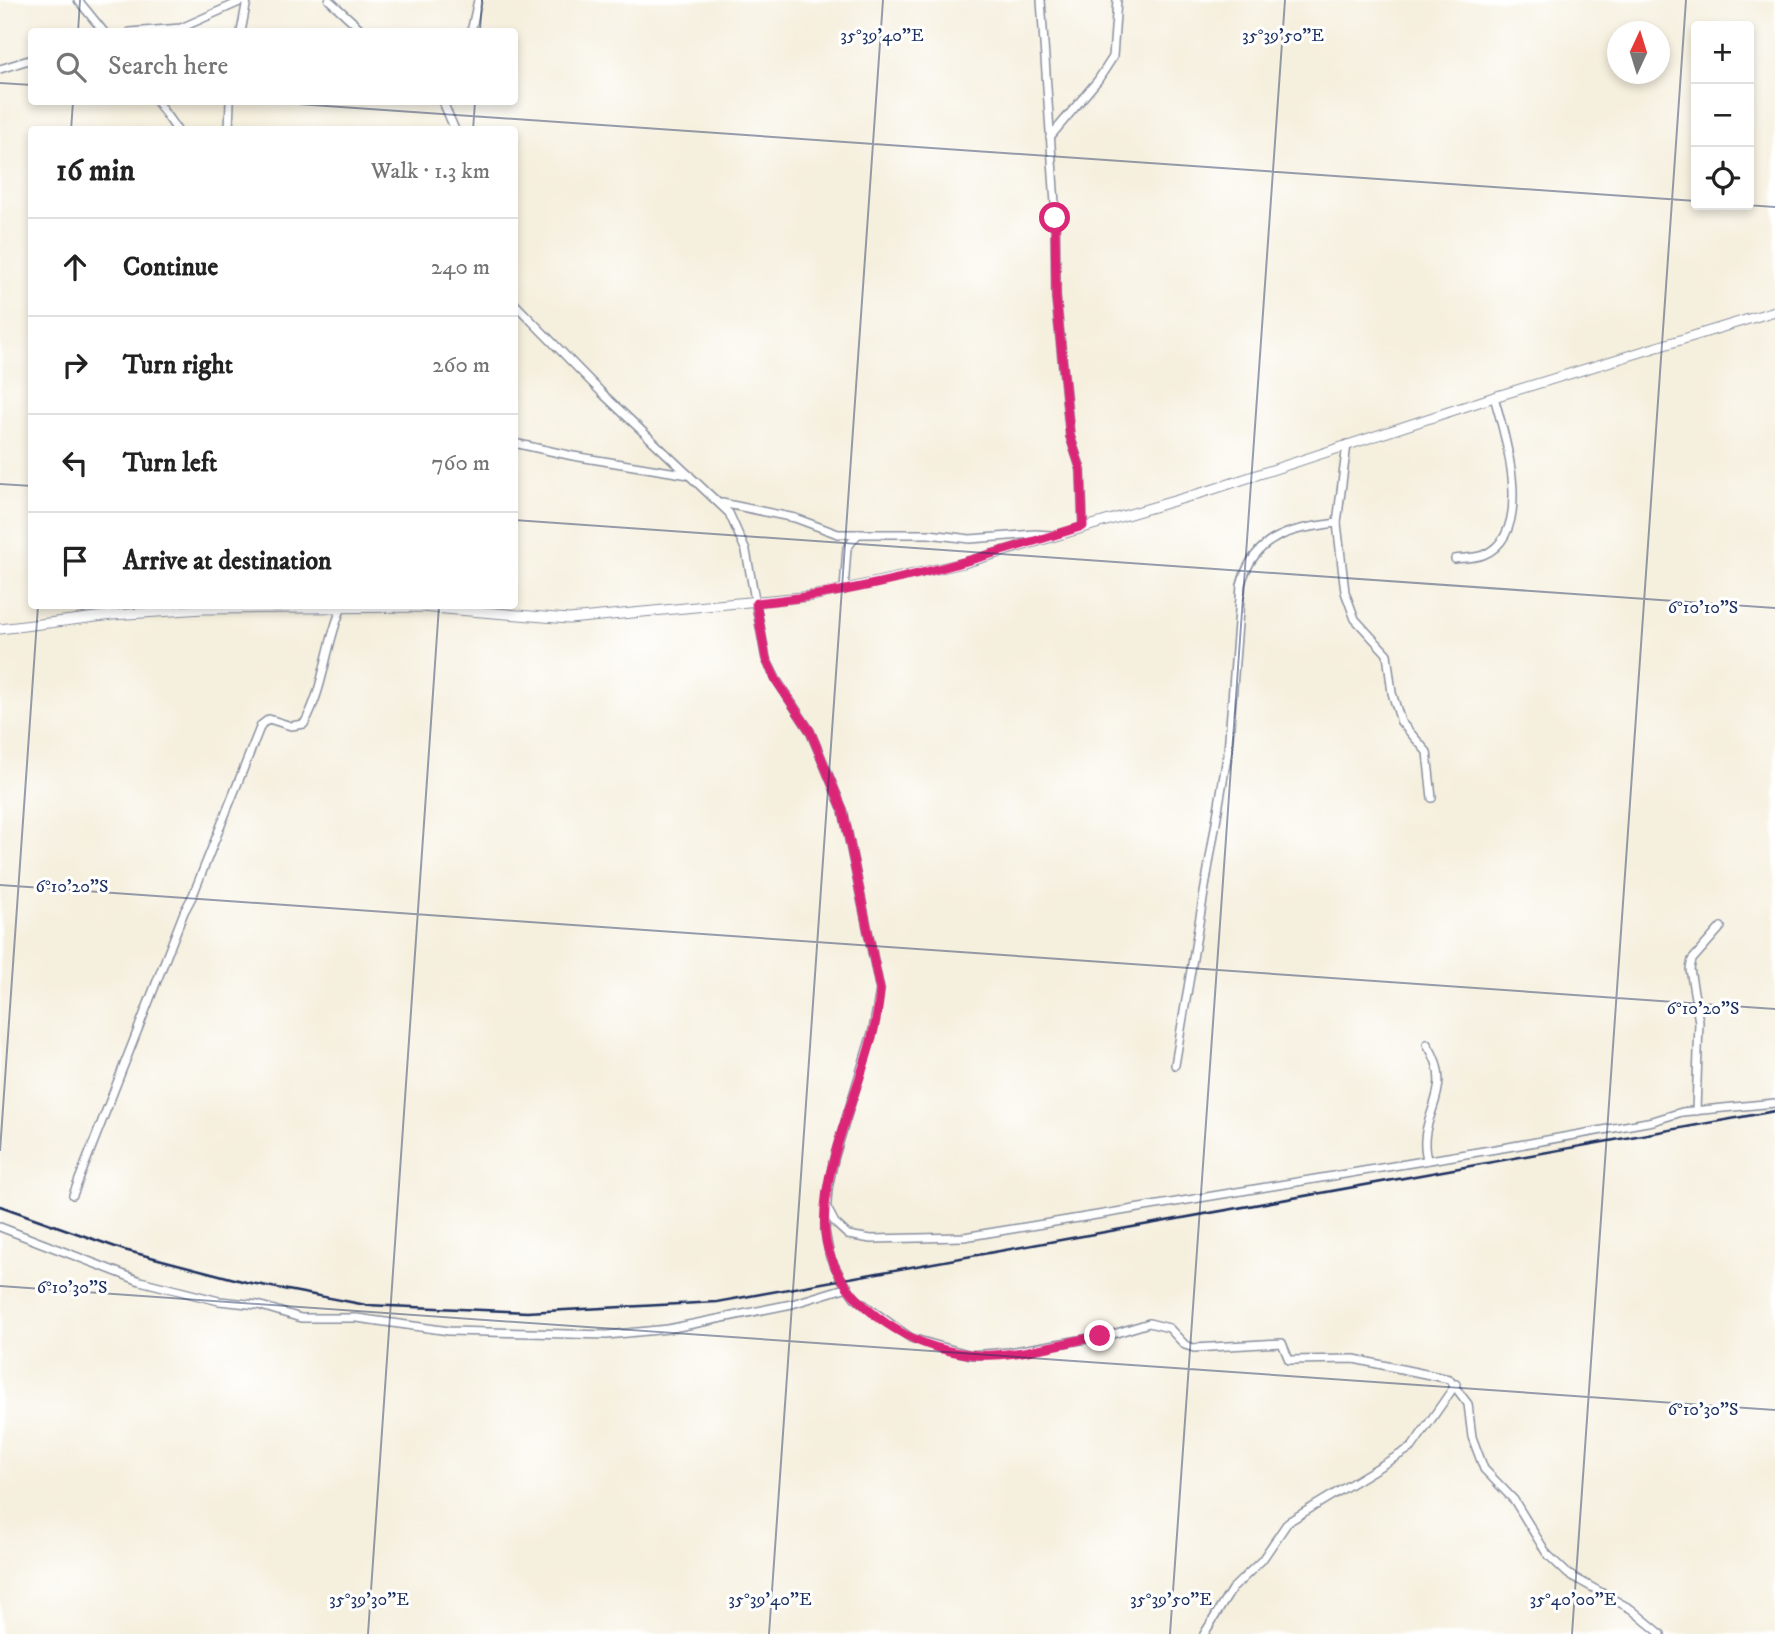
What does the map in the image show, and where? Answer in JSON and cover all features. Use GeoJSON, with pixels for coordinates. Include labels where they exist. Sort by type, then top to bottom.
{"type":"FeatureCollection","features":[{"type":"Feature","properties":{"kind":"street"},"geometry":{"type":"LineString","coordinates":[[78,0],[101,28]]}},
{"type":"Feature","properties":{"kind":"street"},"geometry":{"type":"LineString","coordinates":[[181,28],[246,0]]}},
{"type":"Feature","properties":{"kind":"street"},"geometry":{"type":"LineString","coordinates":[[242,28],[246,0]]}},
{"type":"Feature","properties":{"kind":"street"},"geometry":{"type":"LineString","coordinates":[[329,0],[360,28]]}},
{"type":"Feature","properties":{"kind":"street"},"geometry":{"type":"LineString","coordinates":[[472,28],[478,0]]}},
{"type":"Feature","properties":{"kind":"street"},"geometry":{"type":"LineString","coordinates":[[1041,0],[1055,204],[1056,297],[1070,436],[1081,470],[1083,526]]}},
{"type":"Feature","properties":{"kind":"street"},"geometry":{"type":"LineString","coordinates":[[1049,138],[1098,80],[1112,57],[1117,0]]}},
{"type":"Feature","properties":{"kind":"street"},"geometry":{"type":"LineString","coordinates":[[0,69],[28,61]]}},
{"type":"Feature","properties":{"kind":"street"},"geometry":{"type":"LineString","coordinates":[[159,105],[174,126]]}},
{"type":"Feature","properties":{"kind":"street"},"geometry":{"type":"LineString","coordinates":[[229,126],[230,105]]}},
{"type":"Feature","properties":{"kind":"street"},"geometry":{"type":"LineString","coordinates":[[444,105],[453,126]]}},
{"type":"Feature","properties":{"kind":"street"},"geometry":{"type":"LineString","coordinates":[[518,307],[605,396],[720,502],[735,523],[746,551],[766,659],[776,680],[810,731],[843,810],[880,990],[873,1030],[834,1159],[825,1231],[830,1256],[855,1298],[911,1338],[971,1355],[1009,1352],[1110,1335],[1149,1324],[1169,1328],[1185,1345],[1194,1348],[1282,1343],[1289,1360],[1354,1359],[1440,1377],[1456,1384],[1468,1404],[1472,1437],[1484,1469],[1514,1500],[1547,1554],[1575,1579],[1631,1609],[1661,1634]]}},
{"type":"Feature","properties":{"kind":"street"},"geometry":{"type":"LineString","coordinates":[[446,609],[569,619],[677,607],[756,603],[844,590],[952,567],[1211,490],[1494,397],[1775,311]]}},
{"type":"Feature","properties":{"kind":"street"},"geometry":{"type":"LineString","coordinates":[[1455,559],[1482,555],[1491,550],[1507,529],[1513,499],[1513,469],[1494,397]]}},
{"type":"Feature","properties":{"kind":"street"},"geometry":{"type":"LineString","coordinates":[[518,444],[573,456],[691,475]]}},
{"type":"Feature","properties":{"kind":"street"},"geometry":{"type":"LineString","coordinates":[[1347,444],[1337,523],[1349,609],[1354,619],[1387,654],[1392,693],[1401,722],[1427,752],[1432,798]]}},
{"type":"Feature","properties":{"kind":"street"},"geometry":{"type":"LineString","coordinates":[[720,502],[796,519],[830,532],[929,534],[970,539],[1035,534],[1051,536]]}},
{"type":"Feature","properties":{"kind":"street"},"geometry":{"type":"LineString","coordinates":[[1175,1065],[1225,770],[1241,585],[1246,567],[1254,552],[1278,538],[1303,528],[1337,523]]}},
{"type":"Feature","properties":{"kind":"street"},"geometry":{"type":"LineString","coordinates":[[844,590],[847,548],[858,534]]}},
{"type":"Feature","properties":{"kind":"street"},"geometry":{"type":"LineString","coordinates":[[162,611],[168,609]]}},
{"type":"Feature","properties":{"kind":"street"},"geometry":{"type":"LineString","coordinates":[[0,629],[162,611],[252,609]]}},
{"type":"Feature","properties":{"kind":"street"},"geometry":{"type":"LineString","coordinates":[[73,1195],[261,725],[269,719],[291,726],[304,724],[316,704],[330,634],[341,609]]}},
{"type":"Feature","properties":{"kind":"street"},"geometry":{"type":"LineString","coordinates":[[1696,1111],[1699,1022],[1690,969],[1692,960],[1721,927]]}},
{"type":"Feature","properties":{"kind":"street"},"geometry":{"type":"LineString","coordinates":[[1427,1045],[1439,1068],[1437,1102],[1423,1139],[1427,1159]]}},
{"type":"Feature","properties":{"kind":"street"},"geometry":{"type":"LineString","coordinates":[[827,1208],[835,1223],[848,1235],[871,1239],[964,1237],[1696,1111],[1775,1103]]}},
{"type":"Feature","properties":{"kind":"street"},"geometry":{"type":"LineString","coordinates":[[0,1227],[139,1281],[219,1301],[258,1306],[301,1318],[357,1318],[449,1331],[607,1335],[668,1329],[792,1304],[848,1287]]}},
{"type":"Feature","properties":{"kind":"street"},"geometry":{"type":"LineString","coordinates":[[1204,1634],[1231,1589],[1262,1560],[1288,1522],[1412,1447],[1456,1384]]}},
{"type":"Feature","properties":{"kind":"railway"},"geometry":{"type":"LineString","coordinates":[[0,1206],[124,1250],[246,1282],[366,1305],[527,1312],[717,1302],[1775,1111]]}},
{"type":"Feature","properties":{"kind":"route"},"geometry":{"type":"LineString","coordinates":[[1055,218],[1056,297],[1070,436],[1081,470],[1083,526],[929,573],[811,596],[756,603],[766,659],[776,680],[810,731],[843,810],[880,990],[877,1017],[834,1159],[828,1189],[825,1231],[830,1256],[855,1298],[911,1338],[942,1349],[971,1355],[1009,1352],[1100,1336]]}}]}
